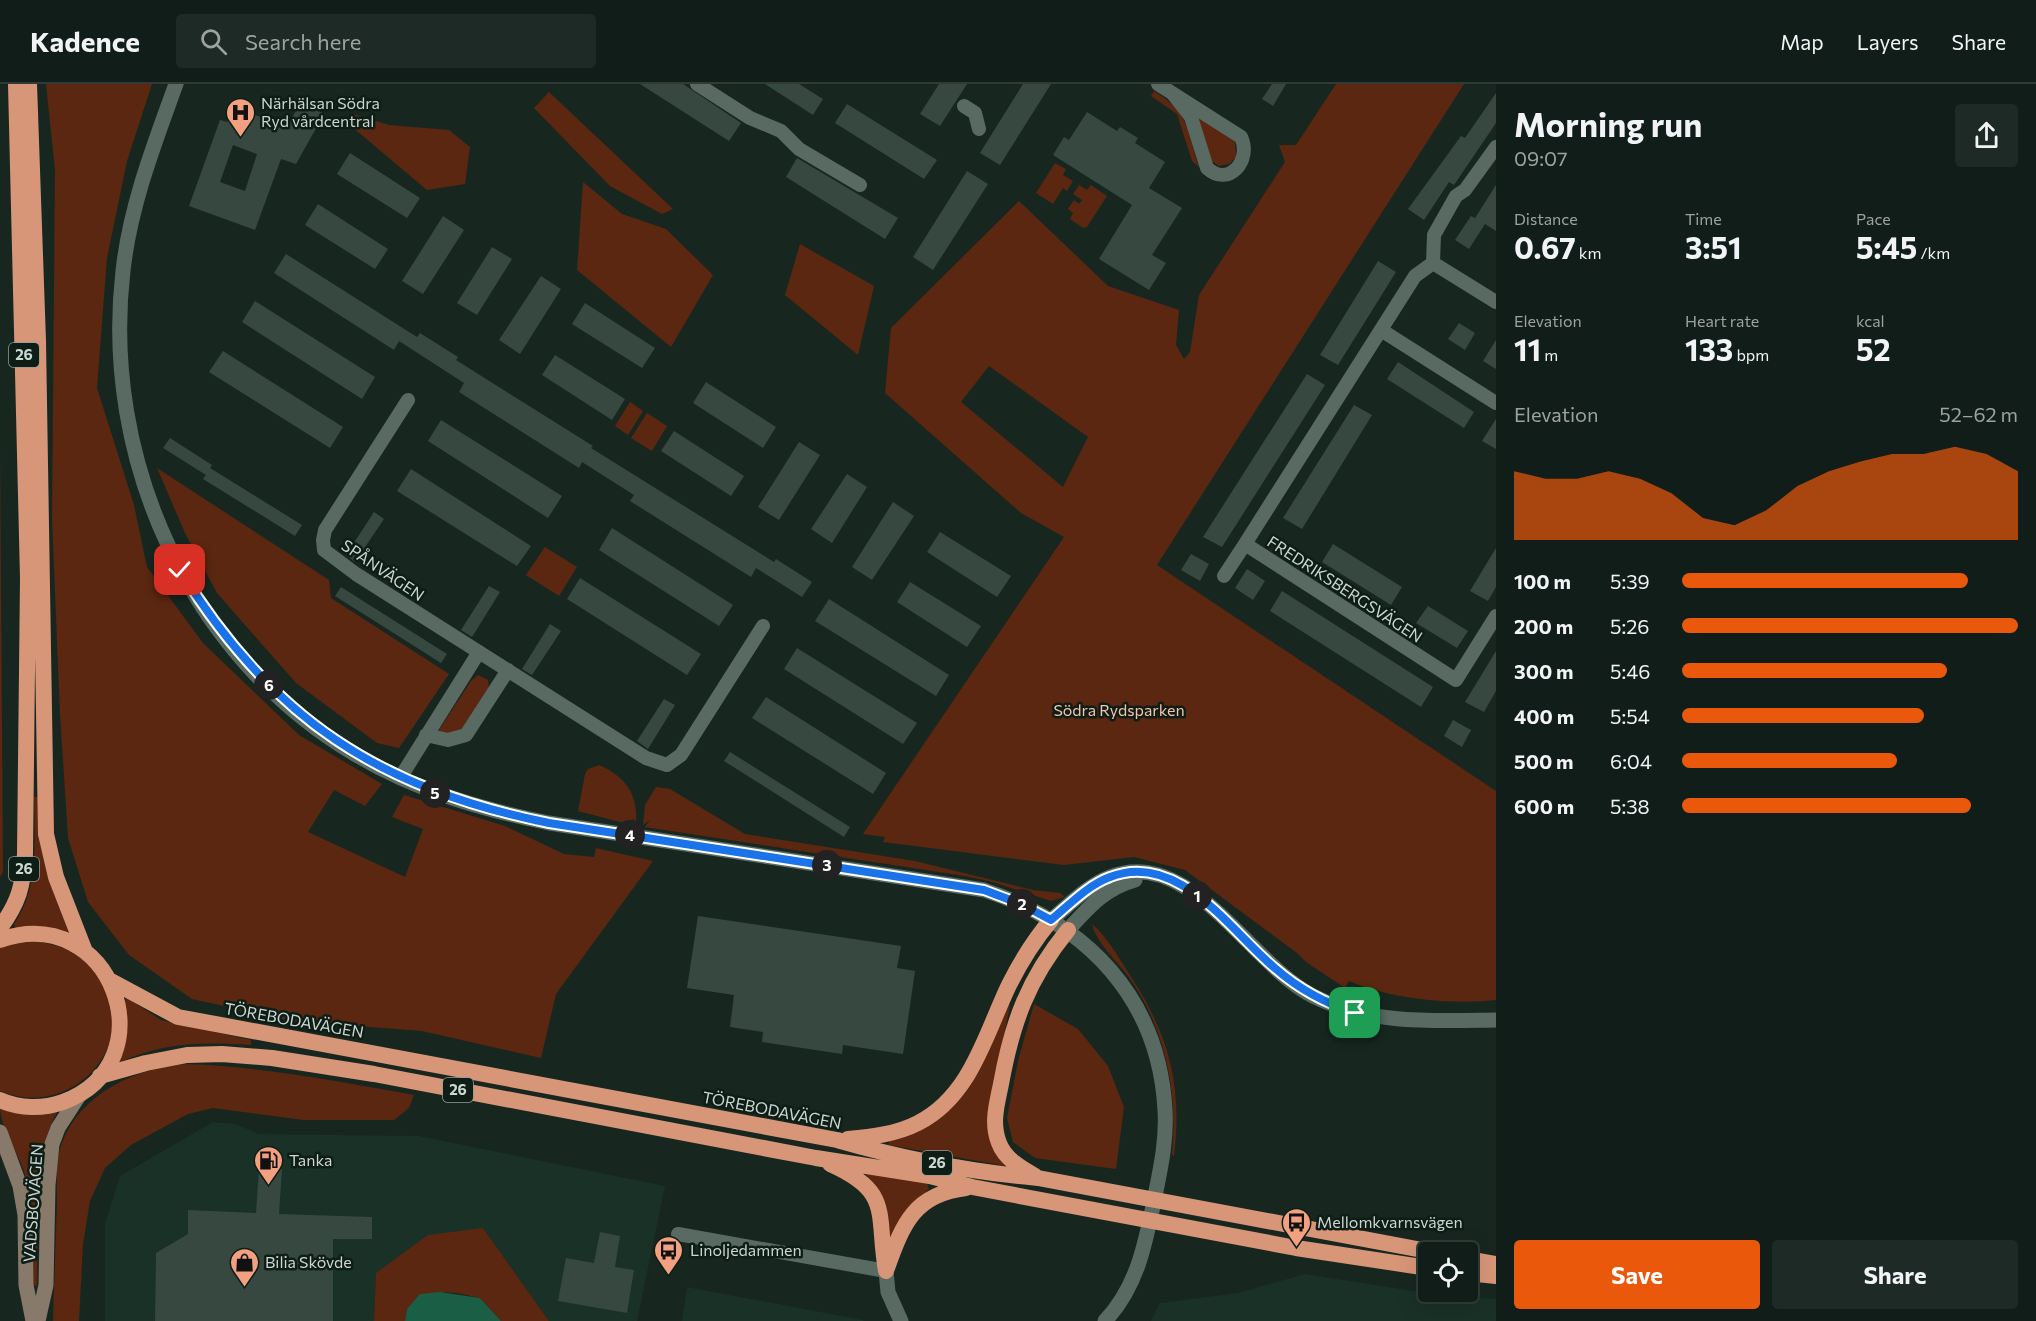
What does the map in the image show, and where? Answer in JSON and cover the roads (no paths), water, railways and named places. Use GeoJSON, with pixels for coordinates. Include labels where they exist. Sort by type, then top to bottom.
{"type":"FeatureCollection","features":[{"type":"Feature","properties":{"kind":"highway","name":"26"},"geometry":{"type":"LineString","coordinates":[[0,928],[16,905],[24,880],[25,854],[28,578],[16,84]]}},
{"type":"Feature","properties":{"kind":"highway","name":"26"},"geometry":{"type":"LineString","coordinates":[[29,84],[38,341],[46,834],[56,877],[84,949]]}},
{"type":"Feature","properties":{"kind":"highway"},"geometry":{"type":"LineString","coordinates":[[837,1140],[880,1135],[919,1123],[958,1091],[970,1071],[1010,983],[1051,920]]}},
{"type":"Feature","properties":{"kind":"highway"},"geometry":{"type":"LineString","coordinates":[[1038,1179],[1007,1157],[999,1145],[994,1128],[995,1111],[1016,1017],[1039,970],[1068,930]]}},
{"type":"Feature","properties":{"kind":"highway","name":"26"},"geometry":{"type":"LineString","coordinates":[[0,940],[27,933],[42,933],[57,936],[84,949],[99,963],[111,981],[119,1005],[120,1030],[113,1054],[100,1076],[80,1094],[60,1103],[38,1107],[16,1106],[0,1100]]}},
{"type":"Feature","properties":{"kind":"highway","name":"TÖREBODAVÄGEN"},"geometry":{"type":"LineString","coordinates":[[111,981],[178,1017],[837,1140],[921,1160],[999,1175],[1038,1179],[1418,1249]]}},
{"type":"Feature","properties":{"kind":"highway","name":"26"},"geometry":{"type":"LineString","coordinates":[[100,1076],[186,1055],[222,1054],[272,1058],[374,1074],[816,1158],[930,1176],[972,1187],[1168,1225],[1418,1266]]}},
{"type":"Feature","properties":{"kind":"highway"},"geometry":{"type":"LineString","coordinates":[[816,1158],[856,1176],[874,1194],[881,1214],[882,1247],[886,1271]]}},
{"type":"Feature","properties":{"kind":"highway"},"geometry":{"type":"LineString","coordinates":[[886,1271],[902,1230],[917,1207],[938,1194],[972,1187]]}},
{"type":"Feature","properties":{"kind":"highway"},"geometry":{"type":"LineString","coordinates":[[1478,1261],[1496,1264]]}},
{"type":"Feature","properties":{"kind":"highway"},"geometry":{"type":"LineString","coordinates":[[1478,1274],[1496,1276]]}},
{"type":"Feature","properties":{"kind":"main road","name":"VADSBOVÄGEN"},"geometry":{"type":"LineString","coordinates":[[38,1321],[46,1285],[52,1144],[58,1128],[80,1094]]}},
{"type":"Feature","properties":{"kind":"main road","name":"VADSBOVÄGEN"},"geometry":{"type":"LineString","coordinates":[[0,1132],[20,1186],[25,1215],[26,1285],[33,1321]]}},
{"type":"Feature","properties":{"kind":"street"},"geometry":{"type":"LineString","coordinates":[[176,84],[136,204],[126,251],[120,303],[121,380],[126,418],[146,494],[180,570],[204,609],[240,656],[315,727],[354,753],[400,778],[466,803],[549,823],[984,890],[1021,904],[1068,930],[1107,966],[1139,1011],[1150,1032],[1159,1062],[1164,1095],[1164,1147],[1143,1251],[1128,1291],[1105,1321]]}},
{"type":"Feature","properties":{"kind":"street"},"geometry":{"type":"LineString","coordinates":[[697,84],[750,118],[781,131],[799,149],[860,185]]}},
{"type":"Feature","properties":{"kind":"street"},"geometry":{"type":"LineString","coordinates":[[1158,84],[1241,137],[1246,146],[1240,167],[1232,173],[1222,175],[1213,173],[1207,168],[1191,117],[1173,94]]}},
{"type":"Feature","properties":{"kind":"street"},"geometry":{"type":"LineString","coordinates":[[964,106],[975,113],[979,129]]}},
{"type":"Feature","properties":{"kind":"street"},"geometry":{"type":"LineString","coordinates":[[1496,148],[1465,190],[1456,196],[1434,235],[1433,263],[1496,302]]}},
{"type":"Feature","properties":{"kind":"street","name":"FREDRIKSBERGSVÄGEN"},"geometry":{"type":"LineString","coordinates":[[1433,263],[1415,276],[1245,544],[1456,680],[1496,616]]}},
{"type":"Feature","properties":{"kind":"street"},"geometry":{"type":"LineString","coordinates":[[1381,330],[1496,403]]}},
{"type":"Feature","properties":{"kind":"street","name":"SPÅNVÄGEN"},"geometry":{"type":"LineString","coordinates":[[408,400],[325,530],[322,540],[324,550],[348,568],[479,652],[646,758],[667,765],[681,755],[763,626]]}},
{"type":"Feature","properties":{"kind":"street"},"geometry":{"type":"LineString","coordinates":[[1224,576],[1245,544]]}},
{"type":"Feature","properties":{"kind":"street"},"geometry":{"type":"LineString","coordinates":[[400,778],[479,652]]}},
{"type":"Feature","properties":{"kind":"street"},"geometry":{"type":"LineString","coordinates":[[426,735],[448,740],[466,735],[508,670]]}},
{"type":"Feature","properties":{"kind":"street"},"geometry":{"type":"LineString","coordinates":[[1051,920],[1088,890],[1110,877],[1147,871],[1176,883],[1209,906],[1276,970],[1310,994],[1334,1006],[1382,1019],[1496,1020]]}},
{"type":"Feature","properties":{"kind":"street"},"geometry":{"type":"LineString","coordinates":[[1068,930],[1104,893],[1118,885],[1148,879],[1176,883]]}},
{"type":"Feature","properties":{"kind":"street"},"geometry":{"type":"LineString","coordinates":[[678,1234],[886,1271],[888,1292],[901,1321]]}},
{"type":"Feature","properties":{"kind":"place","name":"Närhälsan Södra Ryd vårdcentral"},"geometry":{"type":"Point","coordinates":[240,138]}},
{"type":"Feature","properties":{"kind":"place","name":"Tanka"},"geometry":{"type":"Point","coordinates":[268,1186]}},
{"type":"Feature","properties":{"kind":"place","name":"Mellomkvarnsvägen"},"geometry":{"type":"Point","coordinates":[1296,1248]}},
{"type":"Feature","properties":{"kind":"place","name":"Linoljedammen"},"geometry":{"type":"Point","coordinates":[669,1276]}},
{"type":"Feature","properties":{"kind":"place","name":"Bilia Skövde"},"geometry":{"type":"Point","coordinates":[244,1288]}},
{"type":"Feature","properties":{"kind":"park label","name":"Södra Rydsparken"},"geometry":{"type":"Point","coordinates":[1119,710]}}]}
